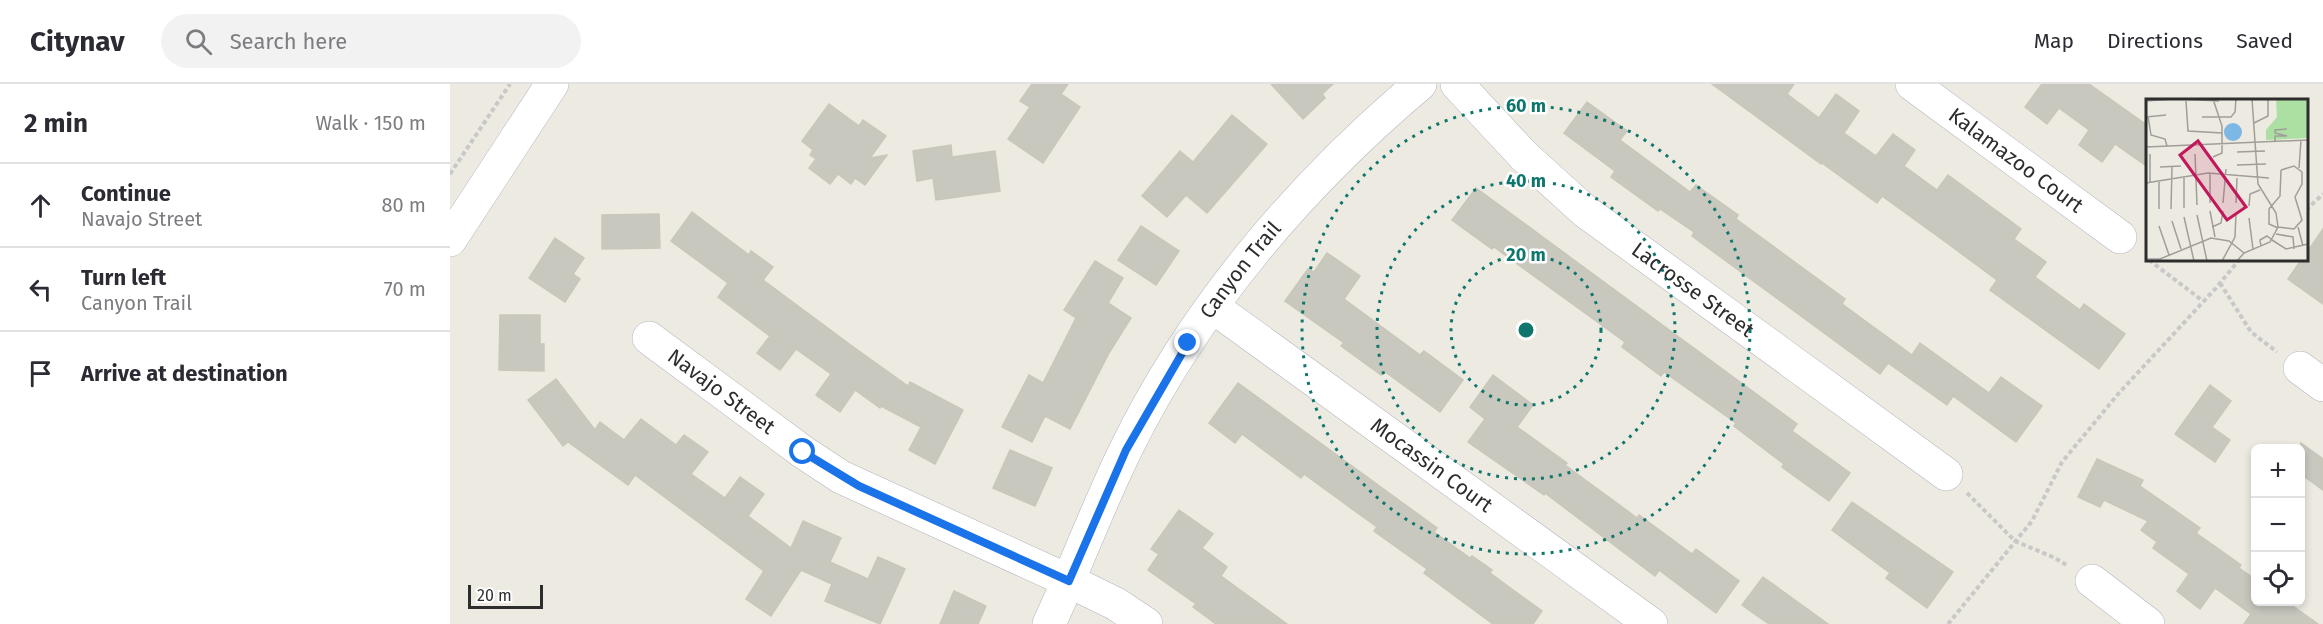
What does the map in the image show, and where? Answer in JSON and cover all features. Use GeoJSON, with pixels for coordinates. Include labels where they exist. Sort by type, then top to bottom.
{"type":"FeatureCollection","features":[{"type":"Feature","properties":{"kind":"street"},"geometry":{"type":"LineString","coordinates":[[450,240],[552,84]]}},
{"type":"Feature","properties":{"kind":"street","name":"Canyon Trail"},"geometry":{"type":"LineString","coordinates":[[1050,624],[1131,440],[1170,371],[1213,307],[1266,236],[1302,195],[1374,123],[1420,84]]}},
{"type":"Feature","properties":{"kind":"street","name":"Lacrosse Street"},"geometry":{"type":"LineString","coordinates":[[1457,84],[1524,156],[1586,212],[1947,474]]}},
{"type":"Feature","properties":{"kind":"street","name":"Kalamazoo Court"},"geometry":{"type":"LineString","coordinates":[[1912,84],[2120,237]]}},
{"type":"Feature","properties":{"kind":"street","name":"Mocassin Court"},"geometry":{"type":"LineString","coordinates":[[1213,307],[1651,624]]}},
{"type":"Feature","properties":{"kind":"street","name":"Navajo Street"},"geometry":{"type":"LineString","coordinates":[[649,338],[803,452],[841,477],[1069,581],[1116,604],[1146,624]]}},
{"type":"Feature","properties":{"kind":"street"},"geometry":{"type":"LineString","coordinates":[[2092,581],[2148,624]]}},
{"type":"Feature","properties":{"kind":"path"},"geometry":{"type":"LineString","coordinates":[[450,174],[510,84]]}},
{"type":"Feature","properties":{"kind":"path"},"geometry":{"type":"LineString","coordinates":[[2308,209],[2323,194]]}},
{"type":"Feature","properties":{"kind":"path"},"geometry":{"type":"LineString","coordinates":[[2150,261],[2203,302]]}},
{"type":"Feature","properties":{"kind":"path"},"geometry":{"type":"LineString","coordinates":[[1948,624],[2032,520],[2062,462],[2119,393],[2238,261]]}},
{"type":"Feature","properties":{"kind":"path"},"geometry":{"type":"LineString","coordinates":[[2220,283],[2251,332],[2312,376]]}},
{"type":"Feature","properties":{"kind":"path"},"geometry":{"type":"LineString","coordinates":[[1947,474],[2015,541],[2055,558],[2092,581]]}},
{"type":"Feature","properties":{"kind":"building"},"geometry":{"type":"Polygon","coordinates":[[[1032,84],[1068,84],[1061,94],[1080,107],[1043,163],[1008,139],[1030,107],[1020,101],[1032,84]]]}},
{"type":"Feature","properties":{"kind":"building"},"geometry":{"type":"Polygon","coordinates":[[[1271,84],[1333,84],[1322,94],[1325,98],[1303,119],[1271,84]]]}},
{"type":"Feature","properties":{"kind":"building"},"geometry":{"type":"Polygon","coordinates":[[[1712,84],[1794,84],[1787,94],[1819,118],[1836,94],[1859,111],[1844,133],[1876,156],[1893,134],[1915,150],[1904,166],[1937,190],[1948,175],[2021,229],[2014,239],[2046,262],[2035,277],[2080,310],[2084,304],[2125,334],[2099,369],[1990,290],[1997,280],[1947,243],[1882,196],[1877,203],[1712,84]]]}},
{"type":"Feature","properties":{"kind":"building"},"geometry":{"type":"Polygon","coordinates":[[[2042,84],[2089,84],[2146,125],[2146,166],[2115,144],[2102,162],[2079,145],[2089,130],[2059,108],[2047,124],[2025,107],[2042,84]]]}},
{"type":"Feature","properties":{"kind":"building"},"geometry":{"type":"Polygon","coordinates":[[[1587,102],[1627,131],[1620,140],[1690,192],[1696,185],[1738,215],[1736,219],[1845,299],[1842,304],[1912,355],[1920,343],[1989,393],[2001,377],[2042,406],[2016,442],[1953,396],[1947,405],[1888,363],[1880,374],[1692,236],[1694,232],[1660,209],[1658,211],[1611,177],[1615,171],[1564,133],[1587,102]]]}},
{"type":"Feature","properties":{"kind":"building"},"geometry":{"type":"Polygon","coordinates":[[[829,104],[859,126],[863,120],[886,136],[870,158],[887,155],[865,185],[855,178],[851,184],[838,174],[830,184],[809,168],[816,159],[810,155],[813,150],[802,141],[829,104]]]}},
{"type":"Feature","properties":{"kind":"building"},"geometry":{"type":"Polygon","coordinates":[[[1232,115],[1267,144],[1207,213],[1186,195],[1167,217],[1142,196],[1180,151],[1193,162],[1232,115]]]}},
{"type":"Feature","properties":{"kind":"building"},"geometry":{"type":"Polygon","coordinates":[[[951,145],[952,157],[995,151],[1000,191],[936,200],[933,178],[917,181],[913,151],[951,145]]]}},
{"type":"Feature","properties":{"kind":"building"},"geometry":{"type":"Polygon","coordinates":[[[1476,188],[1797,424],[1792,431],[1850,473],[1829,501],[1782,467],[1784,464],[1734,426],[1736,423],[1664,372],[1661,376],[1622,347],[1625,342],[1494,247],[1492,249],[1452,220],[1476,188]]]}},
{"type":"Feature","properties":{"kind":"building"},"geometry":{"type":"Polygon","coordinates":[[[692,212],[749,255],[751,251],[773,267],[763,280],[852,346],[908,386],[910,382],[963,410],[935,464],[909,450],[921,427],[881,406],[880,408],[855,390],[840,412],[816,395],[831,374],[796,349],[780,370],[757,353],[770,336],[718,297],[728,283],[671,241],[692,212]]]}},
{"type":"Feature","properties":{"kind":"building"},"geometry":{"type":"Polygon","coordinates":[[[659,214],[660,248],[602,249],[602,215],[659,214]]]}},
{"type":"Feature","properties":{"kind":"building"},"geometry":{"type":"Polygon","coordinates":[[[1141,226],[1179,251],[1156,285],[1118,260],[1141,226]]]}},
{"type":"Feature","properties":{"kind":"building"},"geometry":{"type":"Polygon","coordinates":[[[2323,229],[2323,304],[2288,279],[2300,261],[2308,261],[2308,251],[2323,229]]]}},
{"type":"Feature","properties":{"kind":"building"},"geometry":{"type":"Polygon","coordinates":[[[555,238],[584,258],[573,274],[580,279],[565,302],[529,278],[555,238]]]}},
{"type":"Feature","properties":{"kind":"building"},"geometry":{"type":"Polygon","coordinates":[[[1327,253],[1360,276],[1344,299],[1420,355],[1424,351],[1463,380],[1440,412],[1384,371],[1381,375],[1341,346],[1344,343],[1285,301],[1308,269],[1314,272],[1327,253]]]}},
{"type":"Feature","properties":{"kind":"building"},"geometry":{"type":"Polygon","coordinates":[[[1095,261],[1123,278],[1108,303],[1131,318],[1109,353],[1070,429],[1045,416],[1032,442],[1002,427],[1029,375],[1043,383],[1076,318],[1064,310],[1095,261]]]}},
{"type":"Feature","properties":{"kind":"building"},"geometry":{"type":"Polygon","coordinates":[[[500,315],[540,315],[540,344],[544,344],[544,371],[499,370],[500,315]]]}},
{"type":"Feature","properties":{"kind":"building"},"geometry":{"type":"Polygon","coordinates":[[[1493,375],[1533,405],[1517,427],[1637,518],[1639,515],[1692,554],[1696,549],[1739,581],[1716,613],[1659,570],[1655,576],[1545,493],[1544,495],[1468,442],[1485,419],[1470,407],[1493,375]]]}},
{"type":"Feature","properties":{"kind":"building"},"geometry":{"type":"Polygon","coordinates":[[[556,379],[595,430],[600,422],[624,440],[641,419],[676,445],[684,435],[708,452],[691,474],[725,498],[740,477],[764,494],[748,516],[791,548],[803,521],[841,538],[830,562],[868,579],[878,557],[905,569],[880,624],[825,601],[832,584],[801,570],[771,616],[746,599],[764,571],[635,475],[628,485],[568,442],[563,446],[528,400],[556,379]]]}},
{"type":"Feature","properties":{"kind":"building"},"geometry":{"type":"Polygon","coordinates":[[[1238,383],[1437,528],[1434,532],[1470,558],[1472,556],[1492,570],[1490,573],[1542,611],[1533,624],[1493,624],[1424,573],[1427,569],[1374,531],[1377,527],[1304,474],[1301,478],[1242,434],[1235,443],[1209,423],[1238,383]]]}},
{"type":"Feature","properties":{"kind":"building"},"geometry":{"type":"Polygon","coordinates":[[[2210,385],[2231,401],[2212,427],[2230,440],[2215,462],[2175,434],[2210,385]]]}},
{"type":"Feature","properties":{"kind":"building"},"geometry":{"type":"Polygon","coordinates":[[[2305,446],[2323,459],[2323,490],[2305,477],[2305,446]]]}},
{"type":"Feature","properties":{"kind":"building"},"geometry":{"type":"Polygon","coordinates":[[[1010,450],[1052,468],[1035,506],[993,488],[1010,450]]]}},
{"type":"Feature","properties":{"kind":"building"},"geometry":{"type":"Polygon","coordinates":[[[2097,459],[2143,480],[2140,486],[2200,528],[2196,533],[2241,565],[2239,568],[2251,576],[2251,606],[2293,606],[2318,624],[2244,624],[2251,614],[2215,588],[2200,609],[2177,591],[2189,574],[2153,548],[2157,542],[2141,530],[2148,521],[2104,500],[2100,507],[2078,497],[2097,459]]]}},
{"type":"Feature","properties":{"kind":"building"},"geometry":{"type":"Polygon","coordinates":[[[1852,502],[1953,572],[1927,608],[1886,578],[1890,573],[1832,530],[1852,502]]]}},
{"type":"Feature","properties":{"kind":"building"},"geometry":{"type":"Polygon","coordinates":[[[1179,510],[1213,534],[1202,548],[1227,567],[1221,576],[1287,624],[1216,624],[1193,607],[1196,604],[1148,570],[1159,554],[1151,549],[1179,510]]]}},
{"type":"Feature","properties":{"kind":"building"},"geometry":{"type":"Polygon","coordinates":[[[1763,577],[1828,624],[1769,624],[1742,605],[1763,577]]]}},
{"type":"Feature","properties":{"kind":"building"},"geometry":{"type":"Polygon","coordinates":[[[954,591],[986,606],[978,624],[940,624],[954,591]]]}},
{"type":"Feature","properties":{"kind":"route"},"geometry":{"type":"LineString","coordinates":[[803,452],[859,486],[1069,581],[1126,450],[1159,389],[1188,343]]}}]}
